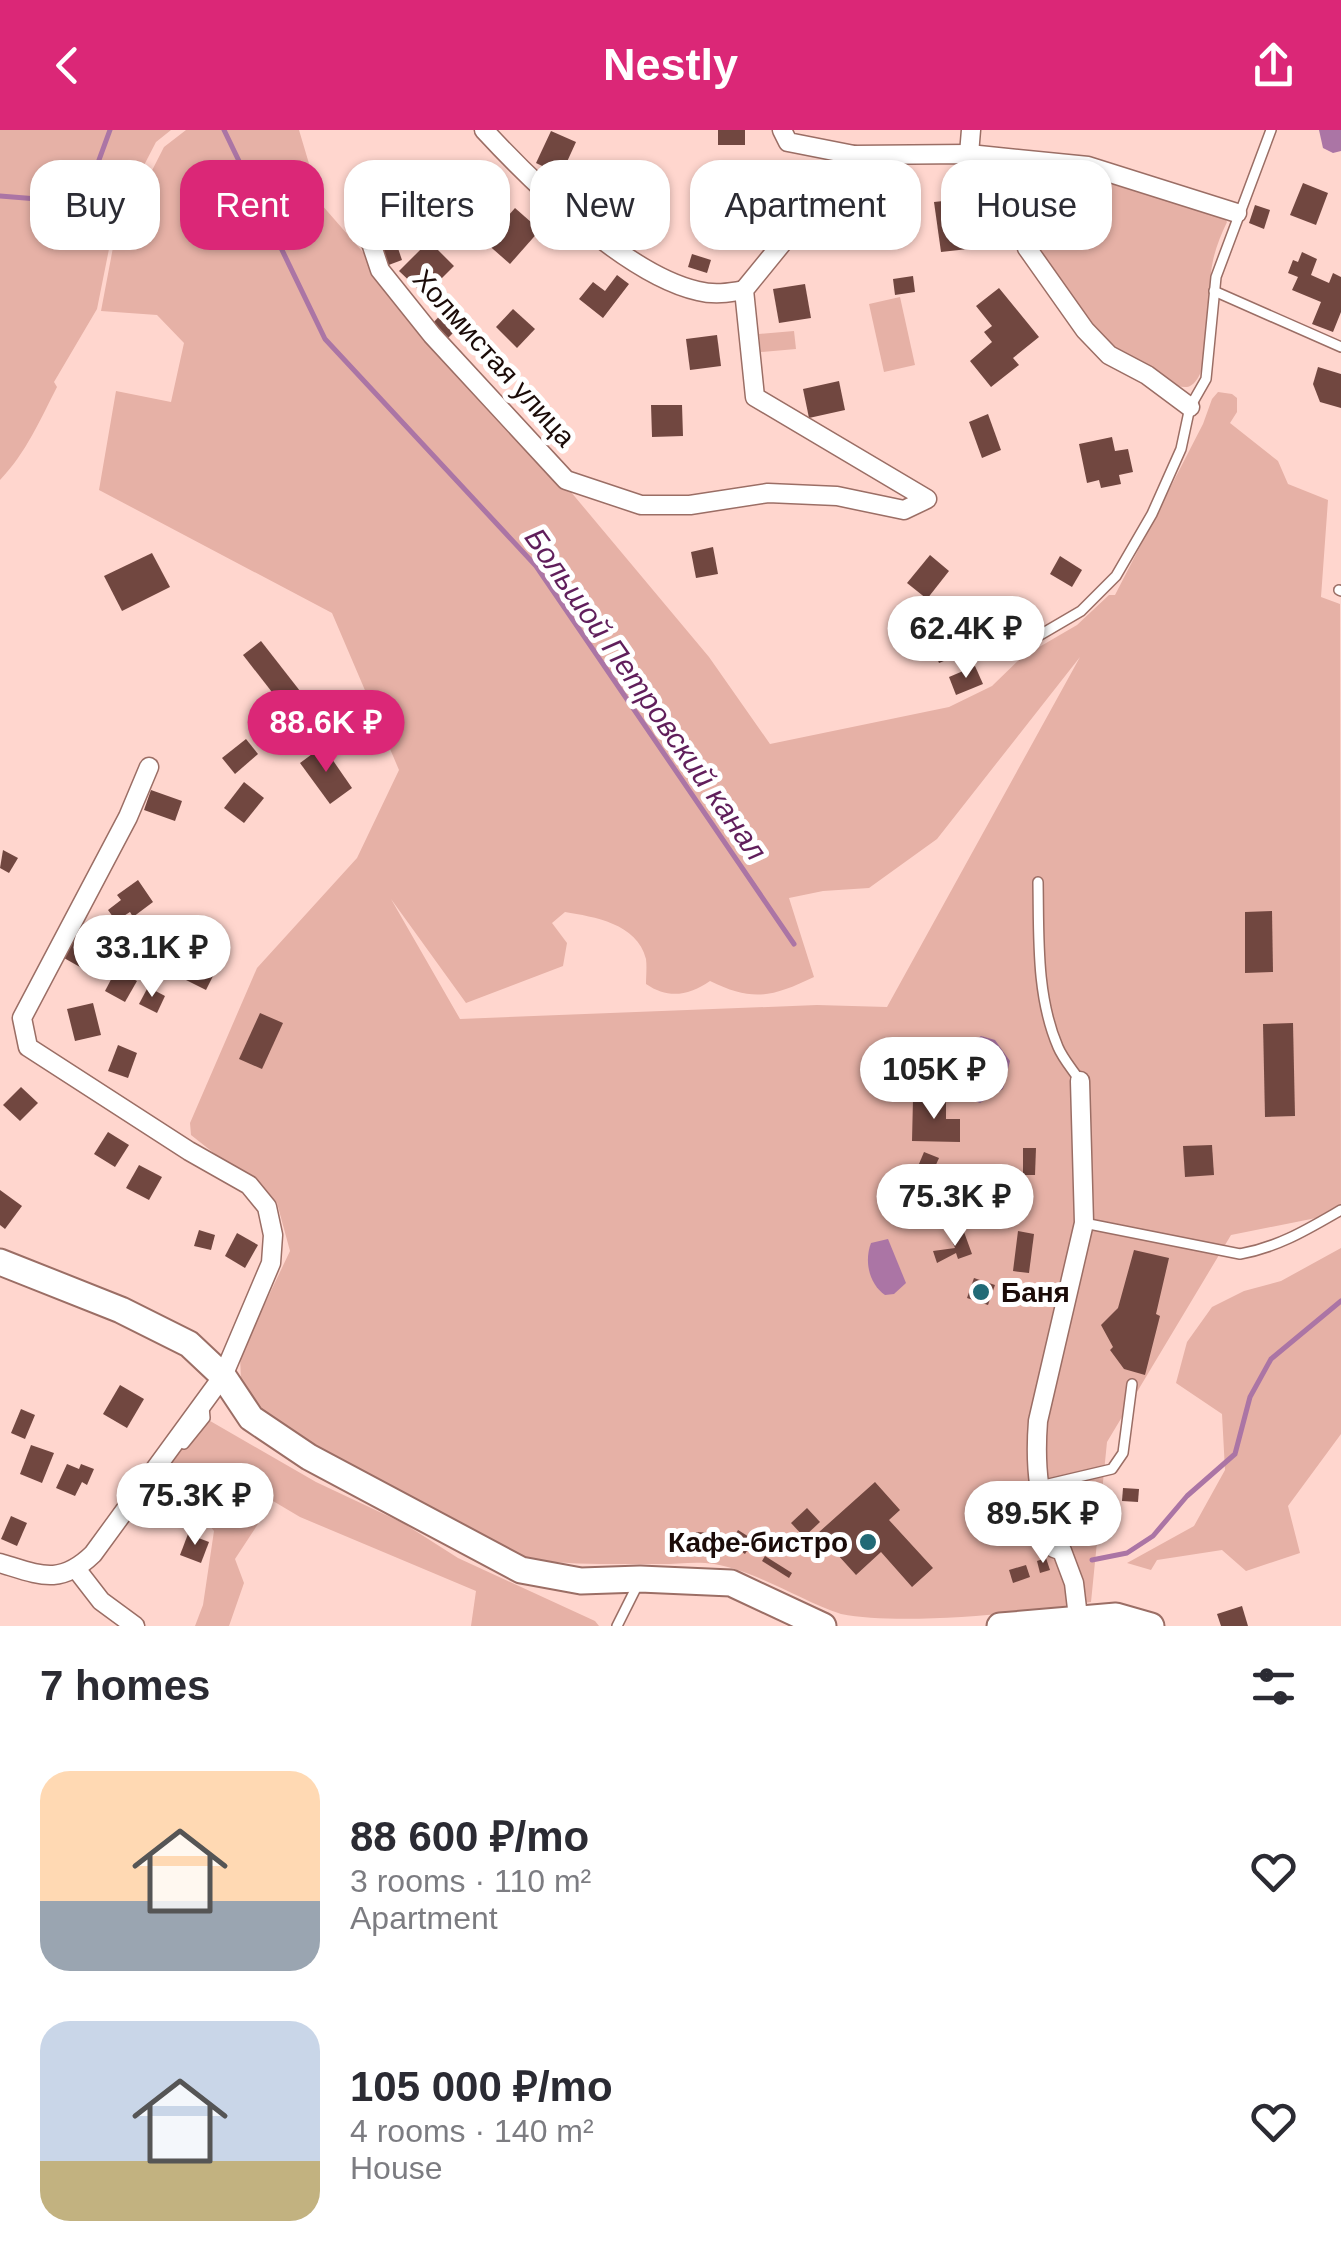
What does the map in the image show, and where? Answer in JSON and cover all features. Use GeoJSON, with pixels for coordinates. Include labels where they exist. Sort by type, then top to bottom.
{"type":"FeatureCollection","features":[{"type":"Feature","properties":{"kind":"street"},"geometry":{"type":"LineString","coordinates":[[484,130],[514,163],[625,259],[695,291],[723,294],[744,290],[854,155]]}},
{"type":"Feature","properties":{"kind":"street"},"geometry":{"type":"LineString","coordinates":[[782,130],[788,142],[854,155],[969,154],[1088,166],[1237,213]]}},
{"type":"Feature","properties":{"kind":"street"},"geometry":{"type":"LineString","coordinates":[[969,154],[971,130]]}},
{"type":"Feature","properties":{"kind":"street"},"geometry":{"type":"LineString","coordinates":[[1002,158],[1026,248],[1084,330],[1109,355],[1147,375],[1190,407]]}},
{"type":"Feature","properties":{"kind":"street","name":"Холмистая улица"},"geometry":{"type":"LineString","coordinates":[[373,250],[380,270],[432,334],[566,480],[641,504],[690,505],[768,493],[837,496],[904,510],[926,499],[755,397],[744,290]]}},
{"type":"Feature","properties":{"kind":"street"},"geometry":{"type":"LineString","coordinates":[[0,1563],[60,1576],[77,1570],[93,1554],[223,1376],[271,1263],[273,1235],[266,1206],[250,1185],[28,1047],[22,1018],[128,817],[150,767]]}},
{"type":"Feature","properties":{"kind":"street"},"geometry":{"type":"LineString","coordinates":[[1068,1621],[1074,1583],[1062,1551],[1054,1548],[1037,1487],[1038,1421],[1084,1223],[1080,1080]]}},
{"type":"Feature","properties":{"kind":"street"},"geometry":{"type":"LineString","coordinates":[[0,1262],[121,1310],[189,1344],[223,1376],[251,1418],[309,1457],[521,1570],[581,1582],[731,1583],[823,1626]]}},
{"type":"Feature","properties":{"kind":"street"},"geometry":{"type":"LineString","coordinates":[[77,1570],[101,1601],[134,1626]]}},
{"type":"Feature","properties":{"kind":"street"},"geometry":{"type":"LineString","coordinates":[[1000,1626],[1116,1616],[1151,1626]]}},
{"type":"Feature","properties":{"kind":"lane"},"geometry":{"type":"LineString","coordinates":[[1040,635],[1081,611],[1116,576],[1152,514],[1181,449],[1190,407],[1206,380],[1214,291],[1237,213],[1271,130]]}},
{"type":"Feature","properties":{"kind":"lane"},"geometry":{"type":"LineString","coordinates":[[1214,291],[1341,346]]}},
{"type":"Feature","properties":{"kind":"lane"},"geometry":{"type":"LineString","coordinates":[[1038,882],[1038,942],[1045,1005],[1058,1049],[1080,1080]]}},
{"type":"Feature","properties":{"kind":"lane"},"geometry":{"type":"LineString","coordinates":[[1084,1223],[1240,1254],[1291,1239],[1341,1210]]}},
{"type":"Feature","properties":{"kind":"lane"},"geometry":{"type":"LineString","coordinates":[[1037,1487],[1112,1469],[1124,1453],[1132,1384]]}},
{"type":"Feature","properties":{"kind":"lane"},"geometry":{"type":"LineString","coordinates":[[171,1460],[204,1418],[203,1399]]}},
{"type":"Feature","properties":{"kind":"lane"},"geometry":{"type":"LineString","coordinates":[[617,1626],[640,1580]]}},
{"type":"Feature","properties":{"kind":"shaded area"},"geometry":{"type":"Polygon","coordinates":[[[0,130],[171,130],[156,142],[147,160],[30,160],[30,250],[109,250],[97,309],[54,382],[57,387],[32,436],[0,480],[0,130]]]}},
{"type":"Feature","properties":{"kind":"shaded area"},"geometry":{"type":"Polygon","coordinates":[[[186,130],[299,130],[308,160],[180,160],[180,250],[324,250],[324,207],[344,230],[344,250],[361,250],[540,455],[709,657],[770,744],[949,707],[992,686],[1022,657],[1077,625],[1109,595],[1115,595],[1218,392],[1237,398],[1237,412],[1230,423],[1278,461],[1288,484],[1328,500],[1321,597],[1340,604],[1341,1213],[1231,1235],[1107,1442],[1091,1602],[965,1617],[867,1617],[841,1614],[747,1573],[714,1564],[531,1560],[323,1452],[256,1405],[241,1381],[240,1356],[290,1251],[277,1203],[191,1135],[190,1123],[257,968],[357,858],[399,770],[332,613],[99,490],[116,391],[171,402],[184,343],[157,315],[101,311],[113,250],[160,250],[157,160],[164,147],[186,130]],[[1080,657],[937,839],[869,888],[789,898],[814,977],[786,989],[751,994],[710,981],[686,992],[662,992],[646,984],[646,959],[634,937],[613,924],[565,912],[552,923],[567,943],[563,966],[466,1003],[391,899],[460,1019],[817,1005],[887,1007],[1080,657]]]}},
{"type":"Feature","properties":{"kind":"shaded area"},"geometry":{"type":"Polygon","coordinates":[[[1319,130],[1341,130],[1341,151],[1333,153],[1323,148],[1319,130]]]}},
{"type":"Feature","properties":{"kind":"shaded area"},"geometry":{"type":"Polygon","coordinates":[[[1112,184],[1223,216],[1227,222],[1211,273],[1205,355],[1195,382],[1187,387],[1160,379],[1106,347],[1039,250],[1112,250],[1112,184]]]}},
{"type":"Feature","properties":{"kind":"shaded area"},"geometry":{"type":"Polygon","coordinates":[[[900,297],[915,365],[884,372],[869,304],[900,297]]]}},
{"type":"Feature","properties":{"kind":"shaded area"},"geometry":{"type":"Polygon","coordinates":[[[794,331],[796,349],[761,352],[759,334],[794,331]]]}},
{"type":"Feature","properties":{"kind":"shaded area"},"geometry":{"type":"Polygon","coordinates":[[[981,1036],[995,1040],[1010,1061],[1003,1089],[980,1103],[965,1097],[949,1075],[958,1052],[981,1036]]]}},
{"type":"Feature","properties":{"kind":"shaded area"},"geometry":{"type":"Polygon","coordinates":[[[888,1239],[906,1283],[894,1294],[885,1295],[869,1272],[868,1257],[871,1243],[888,1239]]]}},
{"type":"Feature","properties":{"kind":"shaded area"},"geometry":{"type":"Polygon","coordinates":[[[1341,1248],[1341,1434],[1288,1506],[1300,1553],[1246,1571],[1222,1550],[1157,1560],[1151,1570],[1127,1563],[1194,1526],[1225,1470],[1222,1414],[1176,1383],[1187,1342],[1212,1307],[1244,1291],[1281,1281],[1341,1248]]]}},
{"type":"Feature","properties":{"kind":"shaded area"},"geometry":{"type":"Polygon","coordinates":[[[205,1418],[316,1482],[403,1523],[458,1558],[599,1626],[471,1626],[476,1591],[300,1517],[273,1501],[235,1559],[244,1583],[229,1626],[195,1626],[203,1605],[214,1531],[184,1494],[171,1460],[205,1418]]]}},
{"type":"Feature","properties":{"kind":"building"},"geometry":{"type":"Polygon","coordinates":[[[718,130],[745,130],[745,145],[718,145],[718,130]]]}},
{"type":"Feature","properties":{"kind":"building"},"geometry":{"type":"Polygon","coordinates":[[[551,131],[576,142],[568,160],[537,160],[551,131]]]}},
{"type":"Feature","properties":{"kind":"building"},"geometry":{"type":"Polygon","coordinates":[[[1303,183],[1328,193],[1316,225],[1290,215],[1303,183]]]}},
{"type":"Feature","properties":{"kind":"building"},"geometry":{"type":"Polygon","coordinates":[[[941,201],[941,250],[959,250],[941,252],[934,202],[941,201]]]}},
{"type":"Feature","properties":{"kind":"building"},"geometry":{"type":"Polygon","coordinates":[[[1255,205],[1270,210],[1264,229],[1249,223],[1255,205]]]}},
{"type":"Feature","properties":{"kind":"building"},"geometry":{"type":"Polygon","coordinates":[[[515,208],[530,221],[530,241],[510,264],[494,250],[510,250],[510,214],[515,208]]]}},
{"type":"Feature","properties":{"kind":"building"},"geometry":{"type":"Polygon","coordinates":[[[380,250],[399,250],[402,260],[386,266],[380,250]]]}},
{"type":"Feature","properties":{"kind":"building"},"geometry":{"type":"Polygon","coordinates":[[[420,250],[438,250],[454,266],[435,285],[429,278],[418,289],[399,271],[420,250]]]}},
{"type":"Feature","properties":{"kind":"building"},"geometry":{"type":"Polygon","coordinates":[[[1302,252],[1317,259],[1311,275],[1329,283],[1333,273],[1341,277],[1341,312],[1333,332],[1312,324],[1321,302],[1292,290],[1298,277],[1288,273],[1293,260],[1298,262],[1302,252]]]}},
{"type":"Feature","properties":{"kind":"building"},"geometry":{"type":"Polygon","coordinates":[[[692,254],[711,260],[707,273],[688,267],[692,254]]]}},
{"type":"Feature","properties":{"kind":"building"},"geometry":{"type":"Polygon","coordinates":[[[617,275],[629,284],[603,318],[579,299],[593,282],[605,291],[617,275]]]}},
{"type":"Feature","properties":{"kind":"building"},"geometry":{"type":"Polygon","coordinates":[[[913,276],[915,292],[895,295],[893,279],[913,276]]]}},
{"type":"Feature","properties":{"kind":"building"},"geometry":{"type":"Polygon","coordinates":[[[805,284],[811,318],[779,323],[773,289],[805,284]]]}},
{"type":"Feature","properties":{"kind":"building"},"geometry":{"type":"Polygon","coordinates":[[[999,288],[1039,337],[1013,358],[1019,365],[991,387],[970,361],[992,342],[984,332],[992,326],[976,306],[999,288]]]}},
{"type":"Feature","properties":{"kind":"building"},"geometry":{"type":"Polygon","coordinates":[[[513,309],[535,329],[517,348],[496,327],[513,309]]]}},
{"type":"Feature","properties":{"kind":"building"},"geometry":{"type":"Polygon","coordinates":[[[445,310],[460,326],[448,338],[433,323],[445,310]]]}},
{"type":"Feature","properties":{"kind":"building"},"geometry":{"type":"Polygon","coordinates":[[[717,335],[721,366],[690,370],[686,339],[717,335]]]}},
{"type":"Feature","properties":{"kind":"building"},"geometry":{"type":"Polygon","coordinates":[[[1318,367],[1341,374],[1341,408],[1320,402],[1313,384],[1318,367]]]}},
{"type":"Feature","properties":{"kind":"building"},"geometry":{"type":"Polygon","coordinates":[[[839,381],[845,410],[809,418],[803,389],[839,381]]]}},
{"type":"Feature","properties":{"kind":"building"},"geometry":{"type":"Polygon","coordinates":[[[651,405],[682,405],[683,436],[652,437],[651,405]]]}},
{"type":"Feature","properties":{"kind":"building"},"geometry":{"type":"Polygon","coordinates":[[[988,414],[1001,450],[982,458],[969,422],[988,414]]]}},
{"type":"Feature","properties":{"kind":"building"},"geometry":{"type":"Polygon","coordinates":[[[1112,437],[1115,451],[1128,449],[1133,472],[1119,475],[1121,484],[1101,488],[1099,480],[1087,483],[1079,444],[1112,437]]]}},
{"type":"Feature","properties":{"kind":"building"},"geometry":{"type":"Polygon","coordinates":[[[713,547],[718,574],[696,578],[691,552],[713,547]]]}},
{"type":"Feature","properties":{"kind":"building"},"geometry":{"type":"Polygon","coordinates":[[[152,553],[170,587],[122,611],[104,576],[152,553]]]}},
{"type":"Feature","properties":{"kind":"building"},"geometry":{"type":"Polygon","coordinates":[[[930,555],[949,571],[927,599],[907,583],[930,555]]]}},
{"type":"Feature","properties":{"kind":"building"},"geometry":{"type":"Polygon","coordinates":[[[1060,556],[1082,570],[1072,587],[1050,574],[1060,556]]]}},
{"type":"Feature","properties":{"kind":"building"},"geometry":{"type":"Polygon","coordinates":[[[946,631],[956,656],[939,663],[929,638],[946,631]]]}},
{"type":"Feature","properties":{"kind":"building"},"geometry":{"type":"Polygon","coordinates":[[[261,641],[300,691],[282,705],[243,655],[261,641]]]}},
{"type":"Feature","properties":{"kind":"building"},"geometry":{"type":"Polygon","coordinates":[[[975,666],[983,684],[956,695],[949,677],[975,666]]]}},
{"type":"Feature","properties":{"kind":"building"},"geometry":{"type":"Polygon","coordinates":[[[246,739],[258,754],[235,774],[222,758],[246,739]]]}},
{"type":"Feature","properties":{"kind":"building"},"geometry":{"type":"Polygon","coordinates":[[[323,746],[352,788],[330,804],[300,763],[323,746]]]}},
{"type":"Feature","properties":{"kind":"building"},"geometry":{"type":"Polygon","coordinates":[[[244,782],[264,798],[244,823],[224,808],[244,782]]]}},
{"type":"Feature","properties":{"kind":"building"},"geometry":{"type":"Polygon","coordinates":[[[151,790],[182,801],[175,821],[144,810],[151,790]]]}},
{"type":"Feature","properties":{"kind":"building"},"geometry":{"type":"Polygon","coordinates":[[[3,850],[18,858],[9,873],[0,868],[3,850]]]}},
{"type":"Feature","properties":{"kind":"building"},"geometry":{"type":"Polygon","coordinates":[[[138,880],[153,902],[133,917],[130,912],[116,921],[108,910],[121,900],[117,895],[138,880]]]}},
{"type":"Feature","properties":{"kind":"building"},"geometry":{"type":"Polygon","coordinates":[[[1272,911],[1273,972],[1245,973],[1245,912],[1272,911]]]}},
{"type":"Feature","properties":{"kind":"building"},"geometry":{"type":"Polygon","coordinates":[[[75,938],[98,951],[87,971],[64,958],[75,938]]]}},
{"type":"Feature","properties":{"kind":"building"},"geometry":{"type":"Polygon","coordinates":[[[169,940],[219,964],[206,990],[156,965],[169,940]]]}},
{"type":"Feature","properties":{"kind":"building"},"geometry":{"type":"Polygon","coordinates":[[[116,970],[137,981],[125,1002],[105,991],[116,970]]]}},
{"type":"Feature","properties":{"kind":"building"},"geometry":{"type":"Polygon","coordinates":[[[148,987],[165,996],[157,1013],[139,1004],[148,987]]]}},
{"type":"Feature","properties":{"kind":"building"},"geometry":{"type":"Polygon","coordinates":[[[93,1003],[101,1035],[75,1041],[67,1009],[93,1003]]]}},
{"type":"Feature","properties":{"kind":"building"},"geometry":{"type":"Polygon","coordinates":[[[260,1013],[283,1023],[262,1069],[239,1059],[260,1013]]]}},
{"type":"Feature","properties":{"kind":"building"},"geometry":{"type":"Polygon","coordinates":[[[1293,1023],[1295,1116],[1265,1117],[1263,1024],[1293,1023]]]}},
{"type":"Feature","properties":{"kind":"building"},"geometry":{"type":"Polygon","coordinates":[[[118,1045],[137,1053],[128,1078],[108,1071],[118,1045]]]}},
{"type":"Feature","properties":{"kind":"building"},"geometry":{"type":"Polygon","coordinates":[[[21,1087],[38,1103],[20,1121],[3,1105],[21,1087]]]}},
{"type":"Feature","properties":{"kind":"building"},"geometry":{"type":"Polygon","coordinates":[[[913,1099],[946,1100],[946,1119],[960,1119],[960,1142],[912,1141],[913,1099]]]}},
{"type":"Feature","properties":{"kind":"building"},"geometry":{"type":"Polygon","coordinates":[[[108,1132],[129,1145],[115,1167],[94,1154],[108,1132]]]}},
{"type":"Feature","properties":{"kind":"building"},"geometry":{"type":"Polygon","coordinates":[[[1212,1145],[1214,1175],[1185,1177],[1183,1146],[1212,1145]]]}},
{"type":"Feature","properties":{"kind":"building"},"geometry":{"type":"Polygon","coordinates":[[[1023,1148],[1036,1148],[1035,1175],[1023,1175],[1023,1148]]]}},
{"type":"Feature","properties":{"kind":"building"},"geometry":{"type":"Polygon","coordinates":[[[924,1152],[939,1158],[930,1178],[916,1171],[924,1152]]]}},
{"type":"Feature","properties":{"kind":"building"},"geometry":{"type":"Polygon","coordinates":[[[139,1165],[162,1177],[149,1200],[126,1188],[139,1165]]]}},
{"type":"Feature","properties":{"kind":"building"},"geometry":{"type":"Polygon","coordinates":[[[933,1186],[943,1193],[936,1205],[926,1199],[933,1186]]]}},
{"type":"Feature","properties":{"kind":"building"},"geometry":{"type":"Polygon","coordinates":[[[0,1190],[22,1206],[5,1229],[0,1225],[0,1190]]]}},
{"type":"Feature","properties":{"kind":"building"},"geometry":{"type":"Polygon","coordinates":[[[199,1230],[215,1235],[211,1250],[194,1246],[199,1230]]]}},
{"type":"Feature","properties":{"kind":"building"},"geometry":{"type":"Polygon","coordinates":[[[1018,1231],[1034,1234],[1029,1273],[1013,1271],[1018,1231]]]}},
{"type":"Feature","properties":{"kind":"building"},"geometry":{"type":"Polygon","coordinates":[[[964,1232],[972,1254],[958,1259],[956,1253],[937,1263],[933,1251],[955,1248],[950,1237],[964,1232]]]}},
{"type":"Feature","properties":{"kind":"building"},"geometry":{"type":"Polygon","coordinates":[[[237,1233],[258,1245],[245,1268],[225,1256],[237,1233]]]}},
{"type":"Feature","properties":{"kind":"building"},"geometry":{"type":"Polygon","coordinates":[[[1134,1250],[1169,1258],[1145,1375],[1124,1369],[1110,1350],[1113,1347],[1101,1325],[1118,1308],[1134,1250]]]}},
{"type":"Feature","properties":{"kind":"building","name":"Баня"},"geometry":{"type":"Polygon","coordinates":[[[974,1278],[995,1285],[988,1305],[967,1298],[974,1278]]]}},
{"type":"Feature","properties":{"kind":"building"},"geometry":{"type":"Polygon","coordinates":[[[120,1385],[144,1399],[127,1428],[103,1414],[120,1385]]]}},
{"type":"Feature","properties":{"kind":"building"},"geometry":{"type":"Polygon","coordinates":[[[21,1409],[35,1415],[25,1439],[11,1433],[21,1409]]]}},
{"type":"Feature","properties":{"kind":"building"},"geometry":{"type":"Polygon","coordinates":[[[31,1445],[54,1453],[42,1483],[20,1474],[31,1445]]]}},
{"type":"Feature","properties":{"kind":"building"},"geometry":{"type":"Polygon","coordinates":[[[67,1464],[94,1469],[87,1485],[82,1482],[75,1496],[56,1488],[67,1464]]]}},
{"type":"Feature","properties":{"kind":"building","name":"Кафе-бистро"},"geometry":{"type":"Polygon","coordinates":[[[875,1482],[900,1510],[889,1520],[933,1568],[912,1587],[881,1552],[856,1575],[818,1533],[875,1482]]]}},
{"type":"Feature","properties":{"kind":"building"},"geometry":{"type":"Polygon","coordinates":[[[1123,1488],[1139,1489],[1138,1502],[1122,1501],[1123,1488]]]}},
{"type":"Feature","properties":{"kind":"building"},"geometry":{"type":"Polygon","coordinates":[[[807,1508],[820,1522],[804,1537],[791,1523],[807,1508]]]}},
{"type":"Feature","properties":{"kind":"building"},"geometry":{"type":"Polygon","coordinates":[[[11,1516],[27,1523],[17,1546],[1,1539],[11,1516]]]}},
{"type":"Feature","properties":{"kind":"building"},"geometry":{"type":"Polygon","coordinates":[[[738,1530],[754,1540],[745,1554],[730,1544],[738,1530]]]}},
{"type":"Feature","properties":{"kind":"building"},"geometry":{"type":"Polygon","coordinates":[[[696,1532],[717,1533],[716,1546],[695,1545],[696,1532]]]}},
{"type":"Feature","properties":{"kind":"building"},"geometry":{"type":"Polygon","coordinates":[[[188,1534],[209,1542],[201,1563],[180,1555],[188,1534]]]}},
{"type":"Feature","properties":{"kind":"building"},"geometry":{"type":"Polygon","coordinates":[[[765,1556],[792,1573],[789,1578],[762,1561],[765,1556]]]}},
{"type":"Feature","properties":{"kind":"building"},"geometry":{"type":"Polygon","coordinates":[[[1046,1558],[1050,1570],[1040,1573],[1037,1561],[1046,1558]]]}},
{"type":"Feature","properties":{"kind":"building"},"geometry":{"type":"Polygon","coordinates":[[[1026,1565],[1030,1577],[1013,1583],[1009,1570],[1026,1565]]]}},
{"type":"Feature","properties":{"kind":"building"},"geometry":{"type":"Polygon","coordinates":[[[1242,1606],[1248,1626],[1221,1626],[1217,1614],[1242,1606]]]}},
{"type":"Feature","properties":{"kind":"waterway"},"geometry":{"type":"LineString","coordinates":[[0,196],[50,200],[92,179],[110,130]]}},
{"type":"Feature","properties":{"kind":"waterway","name":"Большой Петровский канал"},"geometry":{"type":"LineString","coordinates":[[224,130],[325,339],[536,566],[794,944]]}},
{"type":"Feature","properties":{"kind":"waterway"},"geometry":{"type":"LineString","coordinates":[[1092,1560],[1127,1553],[1153,1536],[1187,1496],[1235,1454],[1250,1397],[1271,1359],[1341,1301]]}},
{"type":"Feature","properties":{"kind":"place","name":"Баня"},"geometry":{"type":"Point","coordinates":[981,1292]}},
{"type":"Feature","properties":{"kind":"place","name":"Кафе-бистро"},"geometry":{"type":"Point","coordinates":[868,1542]}}]}
